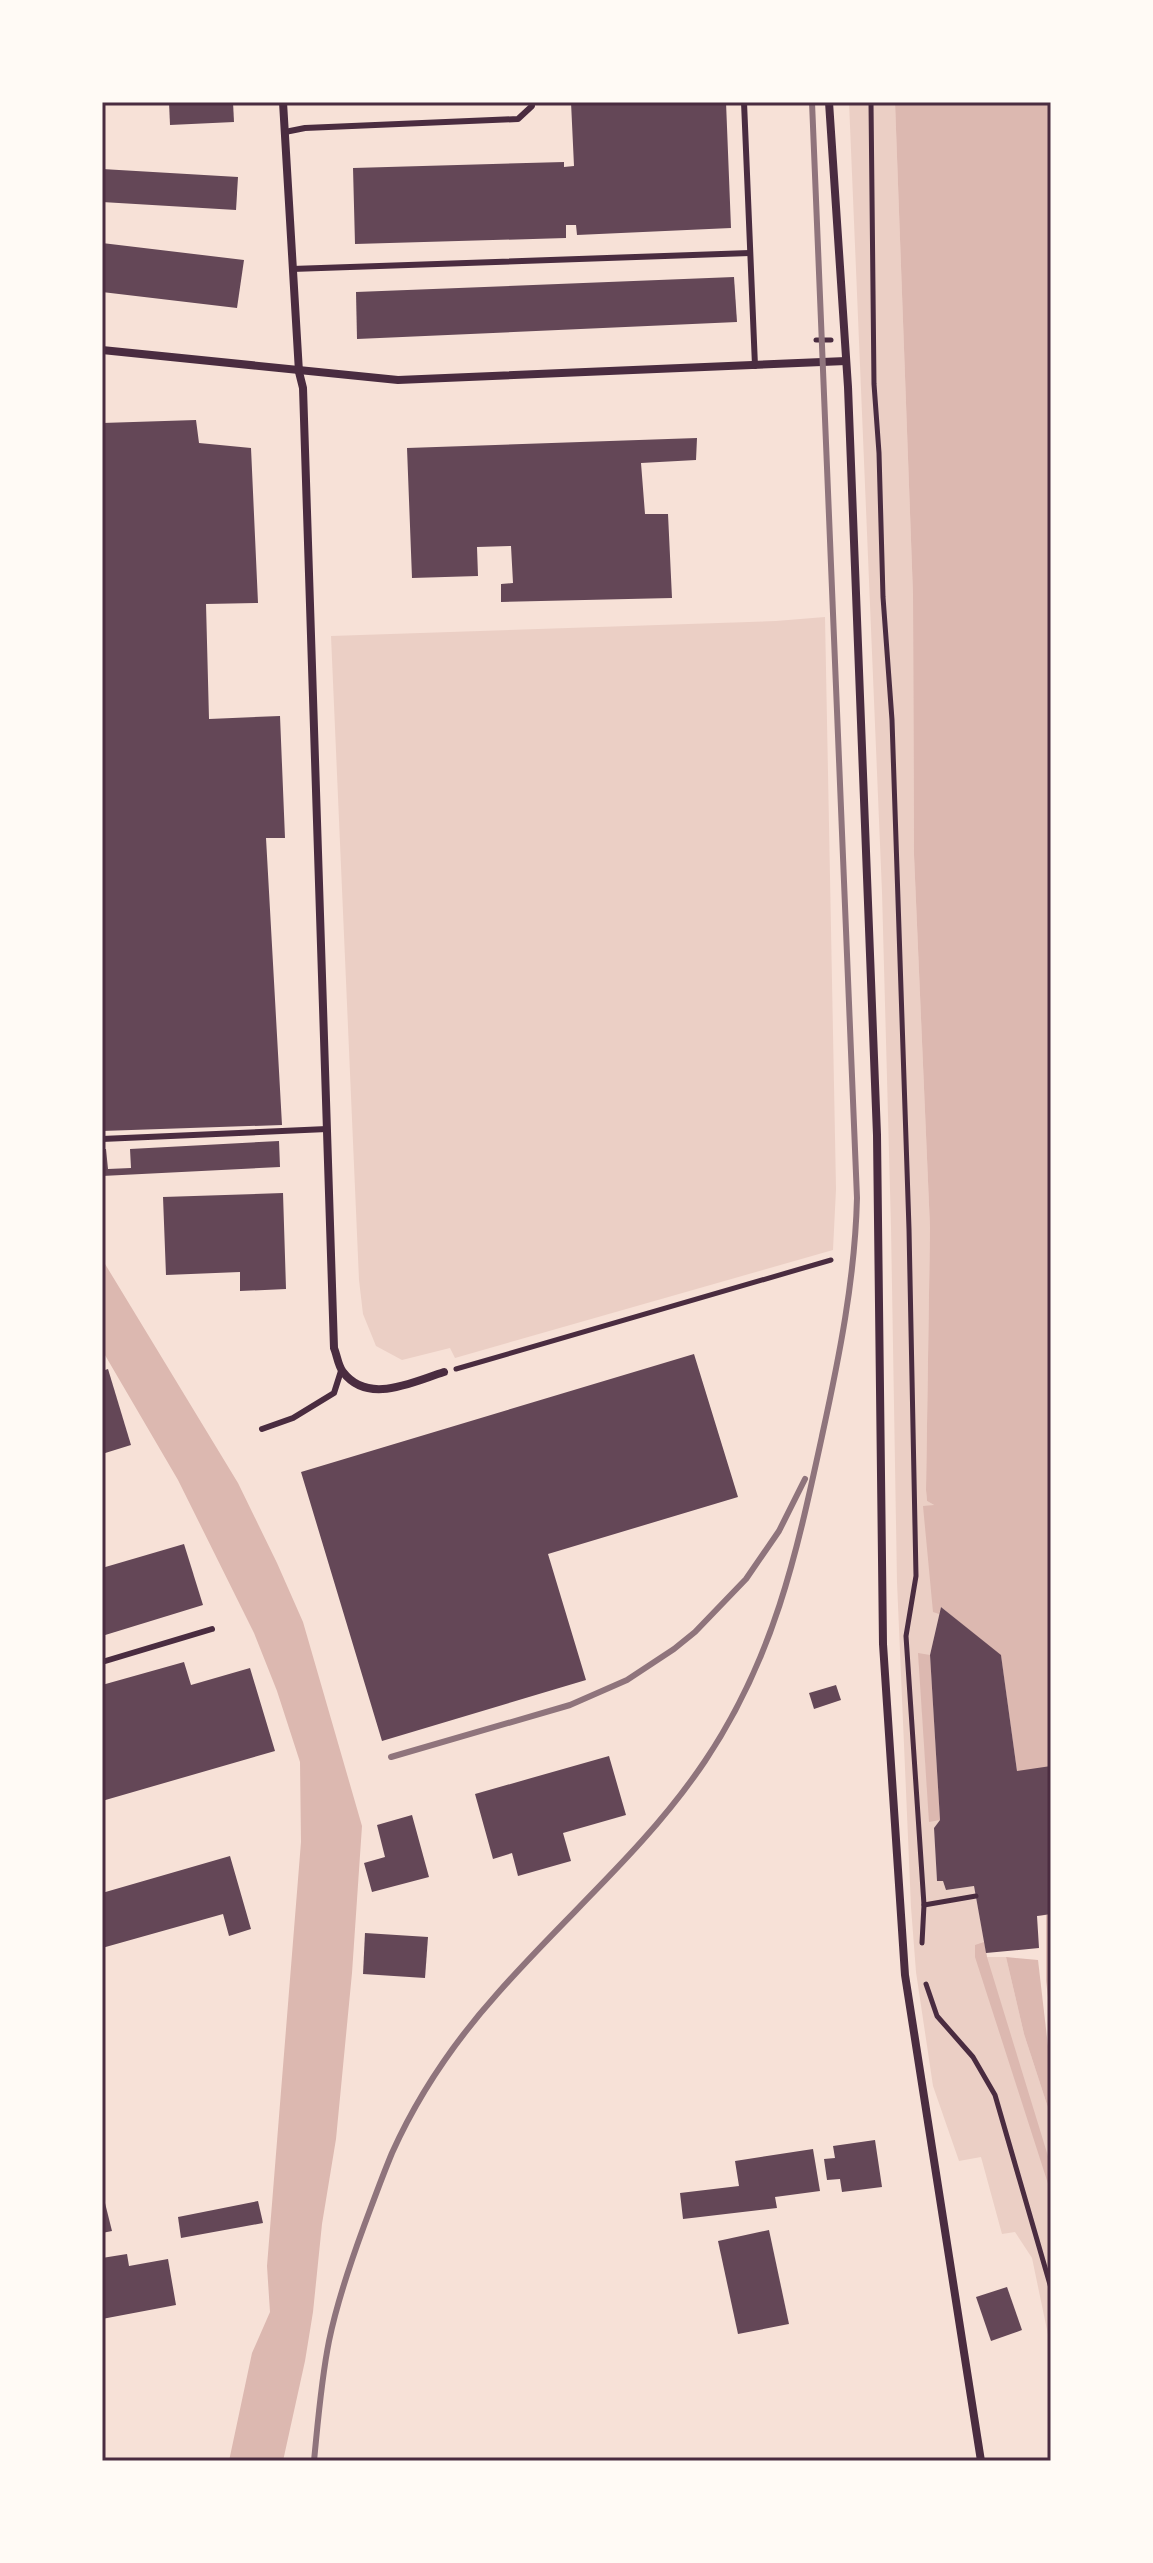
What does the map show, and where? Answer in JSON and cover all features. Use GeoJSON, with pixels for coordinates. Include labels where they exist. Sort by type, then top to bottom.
{"type":"FeatureCollection","features":[{"type":"Feature","properties":{"kind":"street"},"geometry":{"type":"LineString","coordinates":[[283,102],[299,372],[303,388],[334,1348],[341,1371],[361,1387],[385,1390],[444,1372]]}},
{"type":"Feature","properties":{"kind":"street"},"geometry":{"type":"LineString","coordinates":[[829,102],[846,361],[877,1135],[883,1644],[900,1912],[905,1975],[981,2461]]}},
{"type":"Feature","properties":{"kind":"street"},"geometry":{"type":"LineString","coordinates":[[102,350],[398,380],[846,361]]}},
{"type":"Feature","properties":{"kind":"lane"},"geometry":{"type":"LineString","coordinates":[[285,132],[305,128],[518,119],[532,106],[531,102]]}},
{"type":"Feature","properties":{"kind":"lane"},"geometry":{"type":"LineString","coordinates":[[744,102],[755,366]]}},
{"type":"Feature","properties":{"kind":"lane"},"geometry":{"type":"LineString","coordinates":[[292,269],[750,253]]}},
{"type":"Feature","properties":{"kind":"lane"},"geometry":{"type":"LineString","coordinates":[[102,1139],[327,1129]]}},
{"type":"Feature","properties":{"kind":"lane"},"geometry":{"type":"LineString","coordinates":[[262,1429],[293,1418],[334,1393],[341,1371]]}},
{"type":"Feature","properties":{"kind":"lane"},"geometry":{"type":"LineString","coordinates":[[102,1662],[212,1629]]}},
{"type":"Feature","properties":{"kind":"path"},"geometry":{"type":"LineString","coordinates":[[871,102],[874,384],[883,597],[892,720],[910,1277],[916,1576],[906,1636],[924,1905],[922,1957]]}},
{"type":"Feature","properties":{"kind":"path"},"geometry":{"type":"LineString","coordinates":[[444,1372],[831,1260]]}},
{"type":"Feature","properties":{"kind":"path"},"geometry":{"type":"LineString","coordinates":[[924,1905],[976,1896]]}},
{"type":"Feature","properties":{"kind":"path"},"geometry":{"type":"LineString","coordinates":[[925,1981],[937,2016],[973,2057],[995,2095],[1051,2288]]}},
{"type":"Feature","properties":{"kind":"shaded area"},"geometry":{"type":"Polygon","coordinates":[[[849,102],[895,102],[913,595],[914,855],[930,1228],[926,1490],[927,1501],[934,1505],[941,1607],[930,1655],[940,1820],[934,1828],[937,1881],[943,1881],[946,1890],[974,1886],[987,1957],[1006,1957],[1024,2034],[1051,2117],[1051,2349],[1032,2258],[1015,2232],[1002,2234],[981,2157],[959,2161],[933,2086],[916,1972],[897,1582],[882,892],[849,102]]]}},
{"type":"Feature","properties":{"kind":"shaded area"},"geometry":{"type":"Polygon","coordinates":[[[895,102],[1051,102],[1051,2022],[1046,1981],[1046,1915],[1037,1916],[1001,1656],[941,1607],[939,1614],[933,1612],[923,1506],[934,1505],[927,1501],[926,1490],[930,1228],[914,855],[913,595],[895,102]]]}},
{"type":"Feature","properties":{"kind":"shaded area"},"geometry":{"type":"Polygon","coordinates":[[[825,617],[836,1189],[833,1250],[455,1358],[450,1348],[402,1360],[376,1346],[363,1314],[359,1280],[331,636],[825,617]]]}},
{"type":"Feature","properties":{"kind":"shaded area"},"geometry":{"type":"Polygon","coordinates":[[[102,1259],[238,1483],[277,1563],[303,1622],[362,1826],[336,2139],[305,2361],[283,2461],[229,2461],[252,2353],[270,2312],[267,2266],[301,1842],[300,1762],[254,1633],[178,1480],[102,1350],[102,1259]]]}},
{"type":"Feature","properties":{"kind":"shaded area"},"geometry":{"type":"Polygon","coordinates":[[[918,1653],[930,1655],[940,1820],[929,1822],[918,1653]]]}},
{"type":"Feature","properties":{"kind":"shaded area"},"geometry":{"type":"Polygon","coordinates":[[[984,1942],[1051,2166],[1051,2193],[975,1957],[975,1945],[984,1942]]]}},
{"type":"Feature","properties":{"kind":"shaded area"},"geometry":{"type":"Polygon","coordinates":[[[1006,1957],[1038,1960],[1051,2072],[1051,2117],[1024,2034],[1006,1957]]]}},
{"type":"Feature","properties":{"kind":"building"},"geometry":{"type":"Polygon","coordinates":[[[169,102],[233,102],[234,122],[170,125],[169,102]]]}},
{"type":"Feature","properties":{"kind":"building"},"geometry":{"type":"Polygon","coordinates":[[[571,102],[726,102],[731,228],[577,235],[576,225],[566,225],[566,238],[355,244],[353,168],[564,162],[564,167],[574,166],[571,102]]]}},
{"type":"Feature","properties":{"kind":"building"},"geometry":{"type":"Polygon","coordinates":[[[102,169],[238,177],[236,210],[102,202],[102,169]]]}},
{"type":"Feature","properties":{"kind":"building"},"geometry":{"type":"Polygon","coordinates":[[[102,243],[244,260],[237,308],[102,292],[102,243]]]}},
{"type":"Feature","properties":{"kind":"building"},"geometry":{"type":"Polygon","coordinates":[[[734,277],[737,322],[357,339],[356,292],[734,277]]]}},
{"type":"Feature","properties":{"kind":"building"},"geometry":{"type":"Polygon","coordinates":[[[196,420],[199,443],[251,448],[258,603],[206,604],[209,719],[280,716],[285,838],[266,838],[282,1125],[102,1131],[102,423],[196,420]]]}},
{"type":"Feature","properties":{"kind":"building"},"geometry":{"type":"Polygon","coordinates":[[[697,438],[696,460],[641,463],[645,514],[668,514],[672,598],[501,602],[501,584],[513,583],[511,546],[477,547],[478,576],[412,578],[407,448],[697,438]]]}},
{"type":"Feature","properties":{"kind":"building"},"geometry":{"type":"Polygon","coordinates":[[[279,1141],[280,1167],[102,1176],[102,1149],[106,1149],[108,1169],[131,1168],[130,1149],[279,1141]]]}},
{"type":"Feature","properties":{"kind":"building"},"geometry":{"type":"Polygon","coordinates":[[[283,1193],[286,1289],[240,1291],[240,1272],[166,1275],[163,1197],[283,1193]]]}},
{"type":"Feature","properties":{"kind":"building"},"geometry":{"type":"Polygon","coordinates":[[[694,1354],[738,1497],[548,1554],[586,1680],[382,1741],[301,1472],[694,1354]]]}},
{"type":"Feature","properties":{"kind":"building"},"geometry":{"type":"Polygon","coordinates":[[[108,1369],[131,1445],[102,1454],[102,1371],[108,1369]]]}},
{"type":"Feature","properties":{"kind":"building"},"geometry":{"type":"Polygon","coordinates":[[[184,1544],[203,1605],[102,1636],[102,1568],[184,1544]]]}},
{"type":"Feature","properties":{"kind":"building"},"geometry":{"type":"Polygon","coordinates":[[[941,1607],[1001,1655],[1017,1771],[1051,1766],[1051,1914],[1037,1916],[1039,1948],[986,1953],[974,1886],[946,1890],[943,1881],[937,1881],[934,1828],[940,1820],[930,1655],[941,1607]]]}},
{"type":"Feature","properties":{"kind":"building"},"geometry":{"type":"Polygon","coordinates":[[[184,1662],[191,1685],[250,1668],[275,1751],[102,1801],[102,1685],[184,1662]]]}},
{"type":"Feature","properties":{"kind":"building"},"geometry":{"type":"Polygon","coordinates":[[[836,1685],[841,1700],[814,1709],[809,1693],[836,1685]]]}},
{"type":"Feature","properties":{"kind":"building"},"geometry":{"type":"Polygon","coordinates":[[[609,1756],[626,1815],[563,1833],[571,1861],[518,1876],[512,1853],[493,1859],[475,1794],[609,1756]]]}},
{"type":"Feature","properties":{"kind":"building"},"geometry":{"type":"Polygon","coordinates":[[[412,1815],[429,1877],[372,1892],[364,1863],[385,1857],[377,1825],[412,1815]]]}},
{"type":"Feature","properties":{"kind":"building"},"geometry":{"type":"Polygon","coordinates":[[[230,1856],[251,1929],[229,1936],[223,1914],[102,1948],[102,1893],[230,1856]]]}},
{"type":"Feature","properties":{"kind":"building"},"geometry":{"type":"Polygon","coordinates":[[[365,1933],[428,1937],[425,1978],[363,1974],[365,1933]]]}},
{"type":"Feature","properties":{"kind":"building"},"geometry":{"type":"Polygon","coordinates":[[[875,2140],[882,2187],[842,2192],[840,2179],[827,2180],[824,2159],[835,2158],[833,2146],[875,2140]]]}},
{"type":"Feature","properties":{"kind":"building"},"geometry":{"type":"Polygon","coordinates":[[[813,2149],[820,2191],[775,2197],[777,2208],[683,2219],[680,2193],[739,2186],[735,2161],[813,2149]]]}},
{"type":"Feature","properties":{"kind":"building"},"geometry":{"type":"Polygon","coordinates":[[[102,2191],[112,2231],[102,2233],[102,2191]]]}},
{"type":"Feature","properties":{"kind":"building"},"geometry":{"type":"Polygon","coordinates":[[[258,2201],[263,2223],[181,2238],[178,2217],[258,2201]]]}},
{"type":"Feature","properties":{"kind":"building"},"geometry":{"type":"Polygon","coordinates":[[[769,2230],[789,2324],[738,2334],[718,2241],[769,2230]]]}},
{"type":"Feature","properties":{"kind":"building"},"geometry":{"type":"Polygon","coordinates":[[[127,2254],[129,2266],[168,2259],[176,2305],[102,2319],[102,2258],[127,2254]]]}},
{"type":"Feature","properties":{"kind":"building"},"geometry":{"type":"Polygon","coordinates":[[[1007,2287],[1022,2330],[991,2341],[976,2297],[1007,2287]]]}},
{"type":"Feature","properties":{"kind":"railway"},"geometry":{"type":"LineString","coordinates":[[314,2461],[324,2371],[336,2312],[364,2226],[402,2131],[438,2069],[467,2031],[523,1965],[657,1823],[705,1761],[729,1722],[749,1684],[780,1605],[828,1407],[850,1288],[857,1198],[812,102]]}},
{"type":"Feature","properties":{"kind":"railway"},"geometry":{"type":"LineString","coordinates":[[391,1757],[570,1705],[627,1680],[674,1649],[695,1632],[746,1579],[779,1531],[805,1479]]}}]}
